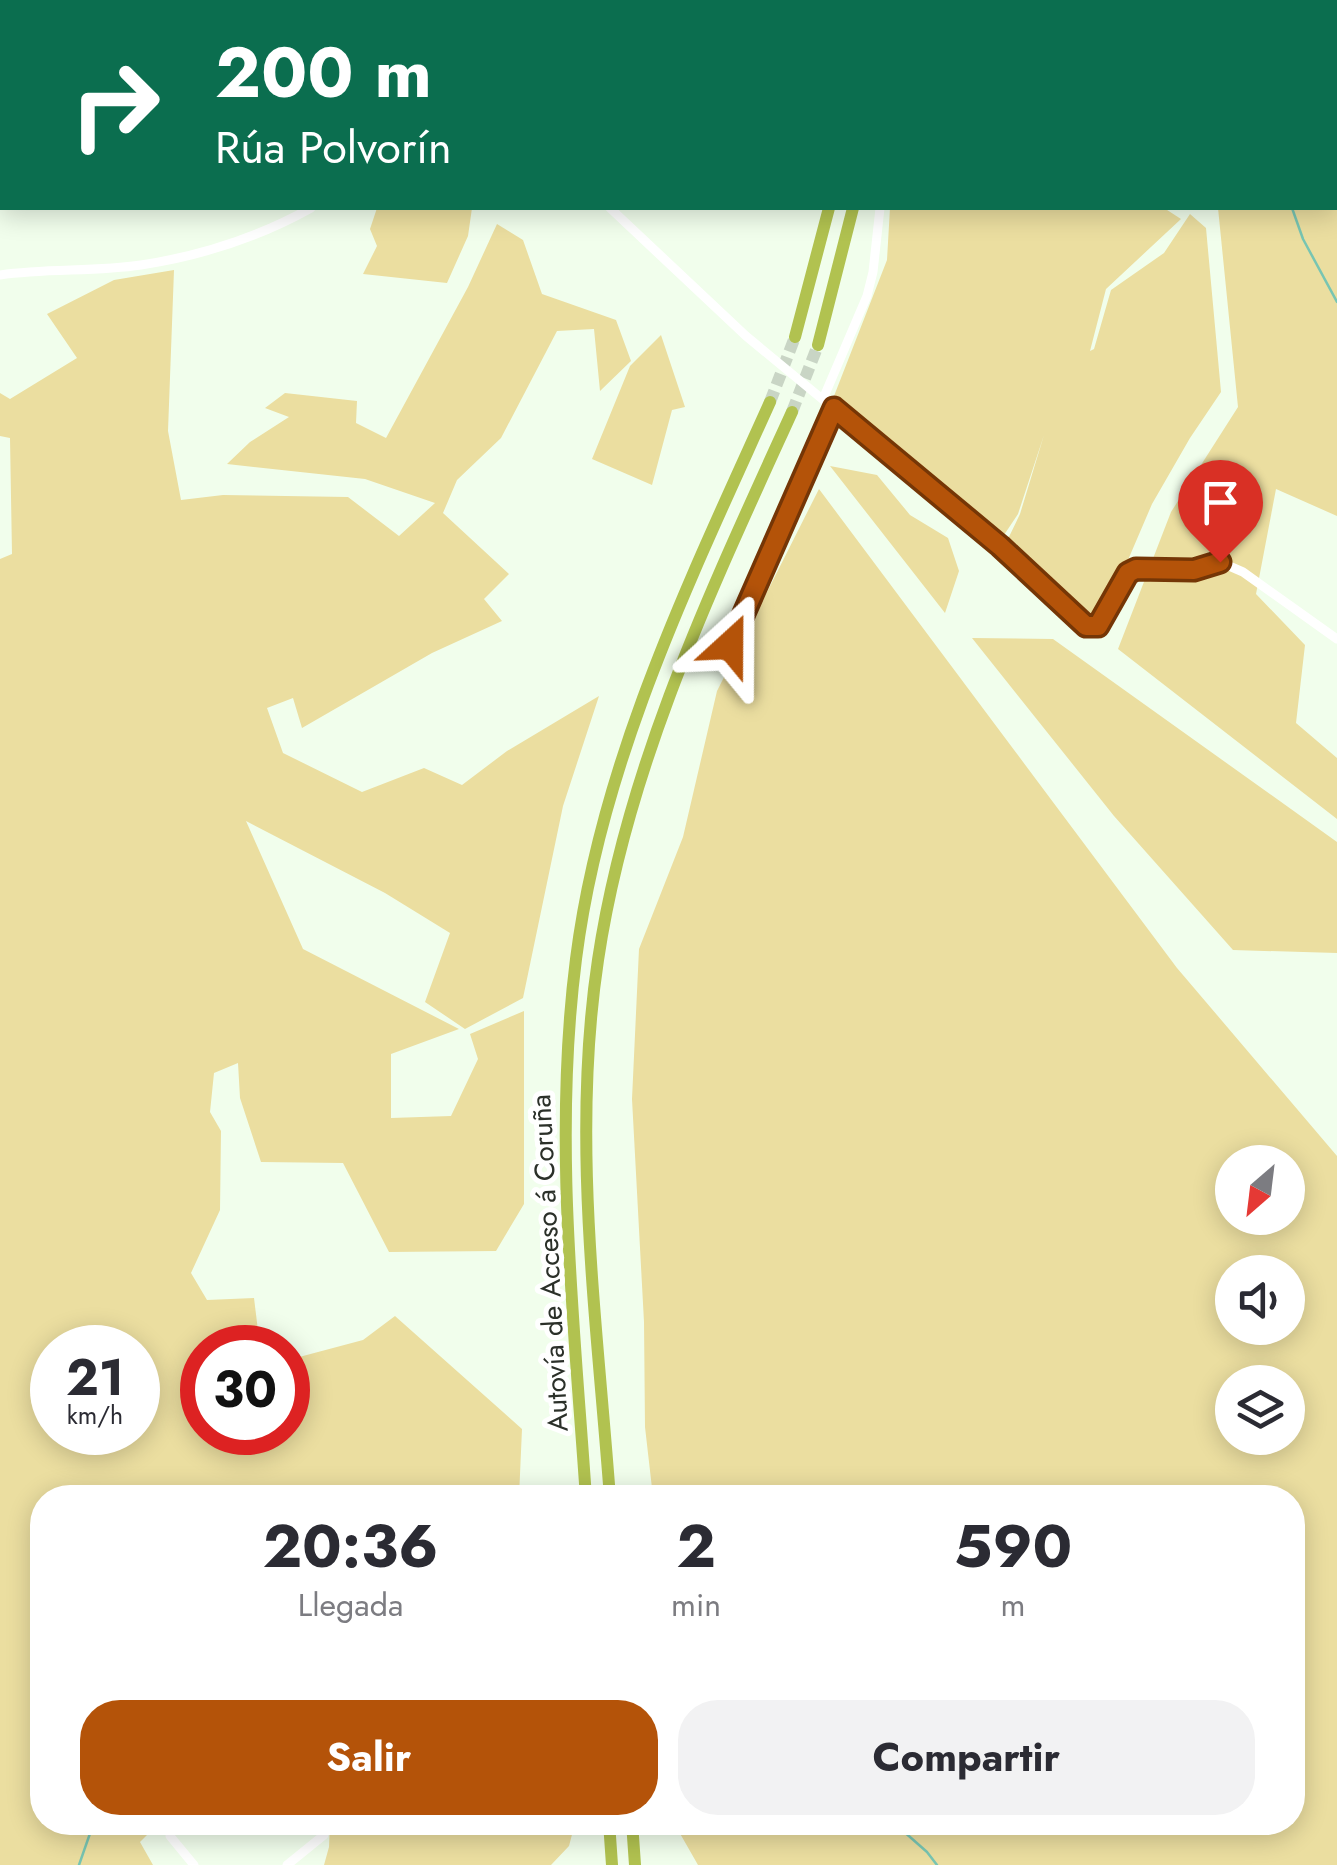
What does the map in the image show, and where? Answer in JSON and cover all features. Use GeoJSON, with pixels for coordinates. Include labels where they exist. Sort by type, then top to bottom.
{"type":"FeatureCollection","features":[{"type":"Feature","properties":{"kind":"highway"},"geometry":{"type":"LineString","coordinates":[[795,337],[827,210]]}},
{"type":"Feature","properties":{"kind":"highway"},"geometry":{"type":"LineString","coordinates":[[818,344],[852,210]]}},
{"type":"Feature","properties":{"kind":"highway","name":"Autovía de Acceso á Coruña"},"geometry":{"type":"LineString","coordinates":[[585,1485],[566,1214],[566,1066],[576,957],[607,805],[640,700],[770,402]]}},
{"type":"Feature","properties":{"kind":"highway","name":"Autovía de Acceso á Coruña"},"geometry":{"type":"LineString","coordinates":[[609,1485],[586,1178],[588,1078],[598,961],[627,817],[664,703],[792,412]]}},
{"type":"Feature","properties":{"kind":"highway"},"geometry":{"type":"LineString","coordinates":[[610,1835],[612,1865]]}},
{"type":"Feature","properties":{"kind":"highway"},"geometry":{"type":"LineString","coordinates":[[633,1835],[635,1865]]}},
{"type":"Feature","properties":{"kind":"street"},"geometry":{"type":"LineString","coordinates":[[0,275],[138,266],[184,257],[222,247],[306,210]]}},
{"type":"Feature","properties":{"kind":"street"},"geometry":{"type":"LineString","coordinates":[[612,210],[746,336],[1000,546],[1086,626],[1098,626],[1128,573],[1136,569],[1194,570],[1220,562],[1243,572],[1337,638]]}},
{"type":"Feature","properties":{"kind":"street"},"geometry":{"type":"LineString","coordinates":[[730,645],[867,296],[874,272],[880,210]]}},
{"type":"Feature","properties":{"kind":"street"},"geometry":{"type":"LineString","coordinates":[[287,1865],[324,1835]]}},
{"type":"Feature","properties":{"kind":"street"},"geometry":{"type":"LineString","coordinates":[[170,1836],[194,1865]]}},
{"type":"Feature","properties":{"kind":"shaded area"},"geometry":{"type":"Polygon","coordinates":[[[376,210],[472,210],[468,236],[447,283],[363,274],[377,246],[370,229],[376,210]]]}},
{"type":"Feature","properties":{"kind":"shaded area"},"geometry":{"type":"Polygon","coordinates":[[[890,210],[1167,210],[1181,219],[1106,289],[1090,351],[1094,349],[1111,290],[1164,253],[1190,214],[1206,228],[1221,392],[1152,504],[1125,567],[1093,615],[1006,543],[1020,514],[1044,435],[1018,514],[1002,538],[834,396],[887,260],[890,210]]]}},
{"type":"Feature","properties":{"kind":"shaded area"},"geometry":{"type":"Polygon","coordinates":[[[1218,210],[1337,210],[1337,516],[1276,489],[1256,594],[1305,645],[1296,723],[1337,758],[1337,819],[1118,649],[1171,512],[1238,407],[1218,210]]]}},
{"type":"Feature","properties":{"kind":"shaded area"},"geometry":{"type":"Polygon","coordinates":[[[497,224],[523,240],[542,294],[616,320],[631,361],[600,391],[594,329],[557,331],[501,438],[457,480],[443,513],[509,574],[484,599],[502,621],[432,653],[302,728],[293,698],[267,708],[283,753],[362,792],[424,768],[462,785],[507,751],[599,696],[563,806],[523,998],[465,1029],[425,1002],[450,933],[385,893],[246,821],[303,949],[459,1029],[391,1054],[391,1118],[451,1116],[478,1059],[470,1034],[524,1011],[524,1204],[496,1251],[389,1252],[343,1163],[261,1162],[240,1098],[238,1063],[214,1073],[210,1112],[221,1131],[220,1210],[191,1273],[207,1300],[254,1298],[257,1325],[180,1325],[180,1455],[310,1455],[310,1354],[363,1340],[395,1316],[522,1429],[520,1485],[30,1485],[30,1835],[147,1835],[140,1842],[153,1865],[0,1865],[0,559],[12,554],[10,438],[0,436],[0,393],[10,399],[77,358],[47,314],[114,280],[174,270],[168,431],[181,500],[223,495],[348,497],[399,536],[435,503],[365,479],[227,464],[250,442],[289,417],[265,408],[285,393],[357,401],[356,423],[386,438],[468,287],[497,224]]]}},
{"type":"Feature","properties":{"kind":"shaded area"},"geometry":{"type":"Polygon","coordinates":[[[661,335],[685,407],[672,410],[652,485],[592,459],[630,366],[661,335]]]}},
{"type":"Feature","properties":{"kind":"shaded area"},"geometry":{"type":"Polygon","coordinates":[[[830,466],[877,475],[910,515],[948,538],[959,571],[945,613],[830,466]]]}},
{"type":"Feature","properties":{"kind":"shaded area"},"geometry":{"type":"Polygon","coordinates":[[[819,489],[1177,968],[1337,1156],[1337,1865],[698,1865],[681,1835],[1305,1835],[1305,1485],[652,1485],[645,1427],[644,1322],[632,1099],[639,949],[683,837],[717,691],[819,489]]]}},
{"type":"Feature","properties":{"kind":"shaded area"},"geometry":{"type":"Polygon","coordinates":[[[972,638],[1053,639],[1337,842],[1337,953],[1233,950],[1114,816],[972,638]]]}},
{"type":"Feature","properties":{"kind":"shaded area"},"geometry":{"type":"Polygon","coordinates":[[[329,1835],[572,1835],[569,1846],[551,1865],[324,1865],[329,1835]]]}},
{"type":"Feature","properties":{"kind":"waterway"},"geometry":{"type":"LineString","coordinates":[[1293,210],[1303,239],[1337,302]]}},
{"type":"Feature","properties":{"kind":"waterway"},"geometry":{"type":"LineString","coordinates":[[79,1865],[89,1835]]}},
{"type":"Feature","properties":{"kind":"waterway"},"geometry":{"type":"LineString","coordinates":[[908,1835],[937,1865]]}},
{"type":"Feature","properties":{"kind":"tunnel"},"geometry":{"type":"LineString","coordinates":[[770,402],[795,337]]}},
{"type":"Feature","properties":{"kind":"tunnel"},"geometry":{"type":"LineString","coordinates":[[792,412],[818,345]]}},
{"type":"Feature","properties":{"kind":"route"},"geometry":{"type":"LineString","coordinates":[[730,645],[834,408],[1000,546],[1086,626],[1098,626],[1123,577],[1136,569],[1194,570],[1220,562]]}}]}
